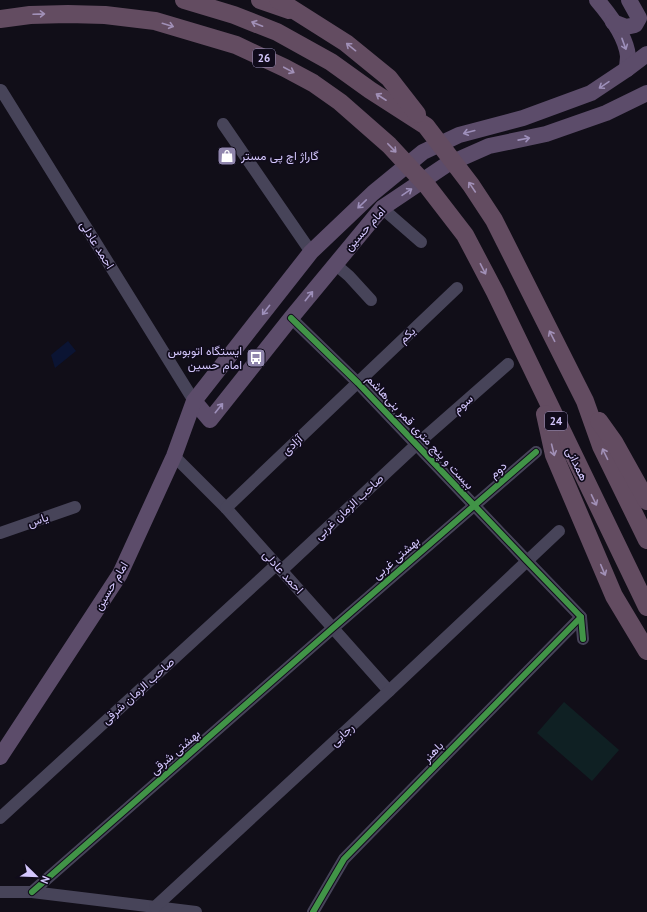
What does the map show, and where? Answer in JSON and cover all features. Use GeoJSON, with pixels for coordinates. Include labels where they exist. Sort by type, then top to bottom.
{"type":"FeatureCollection","features":[{"type":"Feature","properties":{"kind":"highway","name":"26"},"geometry":{"type":"LineString","coordinates":[[184,0],[234,15],[277,32],[331,62],[370,90],[426,126],[471,184],[494,220],[585,401]]}},
{"type":"Feature","properties":{"kind":"highway"},"geometry":{"type":"LineString","coordinates":[[260,0],[301,14]]}},
{"type":"Feature","properties":{"kind":"highway"},"geometry":{"type":"LineString","coordinates":[[278,0],[346,43],[389,78],[426,126]]}},
{"type":"Feature","properties":{"kind":"highway","name":"26"},"geometry":{"type":"LineString","coordinates":[[0,20],[30,15],[68,14],[105,15],[155,21],[236,45],[278,64],[313,83],[340,102],[389,145],[428,187],[465,234]]}},
{"type":"Feature","properties":{"kind":"highway","name":"همدانی"},"geometry":{"type":"LineString","coordinates":[[465,234],[495,292],[538,384],[647,607]]}},
{"type":"Feature","properties":{"kind":"highway"},"geometry":{"type":"LineString","coordinates":[[538,384],[554,455],[614,596],[647,651]]}},
{"type":"Feature","properties":{"kind":"highway"},"geometry":{"type":"LineString","coordinates":[[585,401],[614,442],[647,501]]}},
{"type":"Feature","properties":{"kind":"highway"},"geometry":{"type":"LineString","coordinates":[[585,401],[602,446],[647,540]]}},
{"type":"Feature","properties":{"kind":"main road"},"geometry":{"type":"LineString","coordinates":[[597,0],[613,22],[624,42],[628,56],[627,69]]}},
{"type":"Feature","properties":{"kind":"main road"},"geometry":{"type":"LineString","coordinates":[[613,22],[626,27],[635,24],[639,18],[629,0]]}},
{"type":"Feature","properties":{"kind":"main road"},"geometry":{"type":"LineString","coordinates":[[629,0],[647,14]]}},
{"type":"Feature","properties":{"kind":"main road","name":"امام حسین"},"geometry":{"type":"LineString","coordinates":[[0,756],[120,574],[174,456],[194,401],[312,252],[373,193],[423,152],[459,135],[523,118],[591,93],[647,54]]}},
{"type":"Feature","properties":{"kind":"main road","name":"امام حسین"},"geometry":{"type":"LineString","coordinates":[[194,401],[210,420],[291,318],[382,208],[446,165],[489,146],[546,134],[606,113],[647,93]]}},
{"type":"Feature","properties":{"kind":"street","name":"احمد عادلی"},"geometry":{"type":"LineString","coordinates":[[1,90],[194,401]]}},
{"type":"Feature","properties":{"kind":"street"},"geometry":{"type":"LineString","coordinates":[[223,124],[312,252]]}},
{"type":"Feature","properties":{"kind":"street"},"geometry":{"type":"LineString","coordinates":[[382,208],[421,242]]}},
{"type":"Feature","properties":{"kind":"street"},"geometry":{"type":"LineString","coordinates":[[335,264],[349,276],[371,300]]}},
{"type":"Feature","properties":{"kind":"street","name":"یکم"},"geometry":{"type":"LineString","coordinates":[[358,382],[457,288]]}},
{"type":"Feature","properties":{"kind":"street","name":"بیست و پنج متری قمر بنی‌هاشم"},"geometry":{"type":"LineString","coordinates":[[291,318],[358,382],[581,617]]}},
{"type":"Feature","properties":{"kind":"street","name":"سوم"},"geometry":{"type":"LineString","coordinates":[[417,444],[508,364]]}},
{"type":"Feature","properties":{"kind":"street","name":"آزادی"},"geometry":{"type":"LineString","coordinates":[[226,508],[358,382]]}},
{"type":"Feature","properties":{"kind":"street","name":"صاحب الزمان غربی"},"geometry":{"type":"LineString","coordinates":[[279,568],[417,444]]}},
{"type":"Feature","properties":{"kind":"street","name":"دوم"},"geometry":{"type":"LineString","coordinates":[[474,505],[536,452]]}},
{"type":"Feature","properties":{"kind":"street","name":"احمد عادلی"},"geometry":{"type":"LineString","coordinates":[[174,456],[226,508],[389,691]]}},
{"type":"Feature","properties":{"kind":"street","name":"بهشتی غربی"},"geometry":{"type":"LineString","coordinates":[[333,628],[474,505]]}},
{"type":"Feature","properties":{"kind":"street","name":"یاس"},"geometry":{"type":"LineString","coordinates":[[0,533],[75,507]]}},
{"type":"Feature","properties":{"kind":"street"},"geometry":{"type":"LineString","coordinates":[[527,561],[559,532]]}},
{"type":"Feature","properties":{"kind":"street","name":"رجایی"},"geometry":{"type":"LineString","coordinates":[[155,907],[389,691],[527,561]]}},
{"type":"Feature","properties":{"kind":"street","name":"صاحب الزمان شرقی"},"geometry":{"type":"LineString","coordinates":[[0,818],[279,568]]}},
{"type":"Feature","properties":{"kind":"street"},"geometry":{"type":"LineString","coordinates":[[581,617],[582,639]]}},
{"type":"Feature","properties":{"kind":"street","name":"باهنر"},"geometry":{"type":"LineString","coordinates":[[313,912],[344,859],[581,617]]}},
{"type":"Feature","properties":{"kind":"street","name":"بهشتی شرقی"},"geometry":{"type":"LineString","coordinates":[[32,892],[333,628]]}},
{"type":"Feature","properties":{"kind":"street"},"geometry":{"type":"LineString","coordinates":[[0,892],[32,892],[196,912]]}},
{"type":"Feature","properties":{"kind":"shaded area"},"geometry":{"type":"Polygon","coordinates":[[[564,702],[619,750],[592,781],[537,733],[564,702]]]}},
{"type":"Feature","properties":{"kind":"water"},"geometry":{"type":"Polygon","coordinates":[[[68,341],[76,351],[55,368],[51,355],[68,341]]]}},
{"type":"Feature","properties":{"kind":"cycle path"},"geometry":{"type":"LineString","coordinates":[[291,318],[358,383],[581,617],[583,639]]}},
{"type":"Feature","properties":{"kind":"cycle path"},"geometry":{"type":"LineString","coordinates":[[32,892],[536,452]]}},
{"type":"Feature","properties":{"kind":"cycle path"},"geometry":{"type":"LineString","coordinates":[[313,912],[344,859],[581,617]]}},
{"type":"Feature","properties":{"kind":"place","name":"گاراژ اچ پی مستر"},"geometry":{"type":"Point","coordinates":[227,156]}},
{"type":"Feature","properties":{"kind":"place","name":"ایستگاه اتوبوس امام حسین"},"geometry":{"type":"Point","coordinates":[256,358]}}]}
